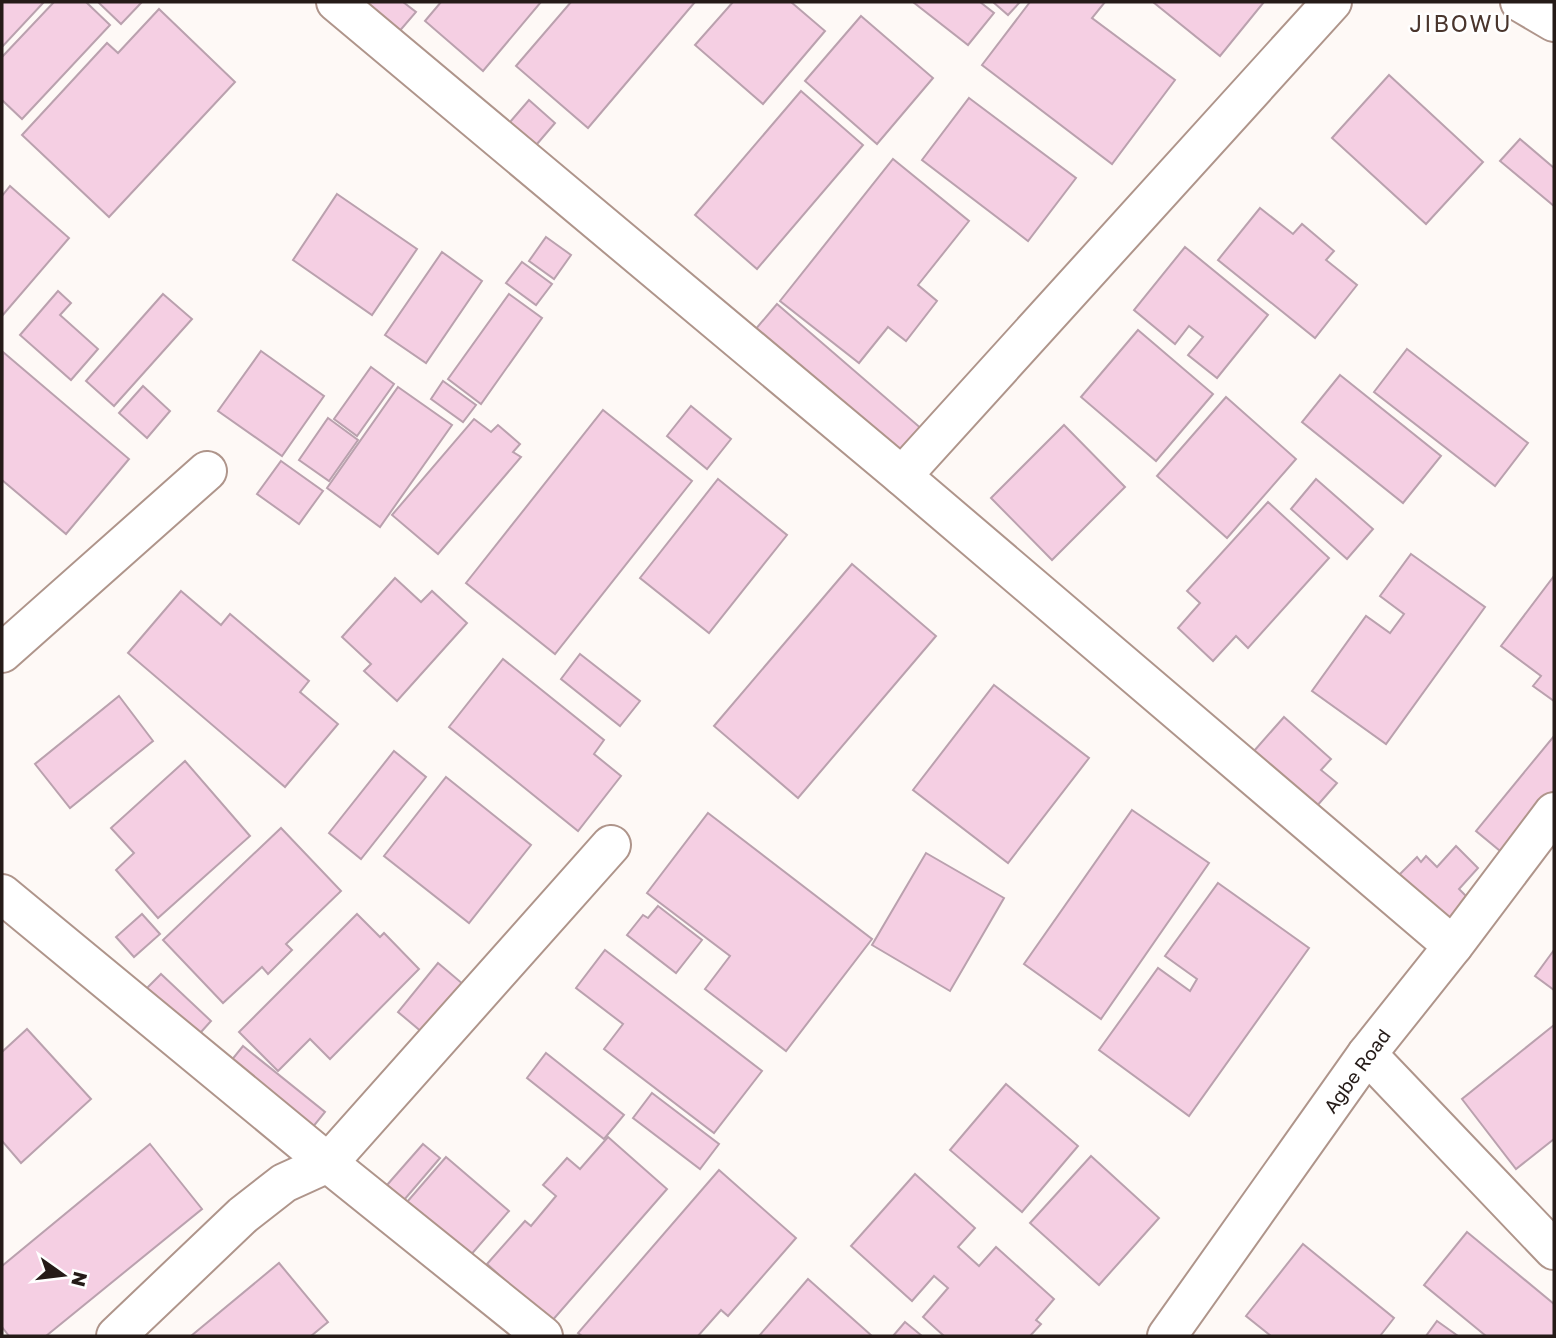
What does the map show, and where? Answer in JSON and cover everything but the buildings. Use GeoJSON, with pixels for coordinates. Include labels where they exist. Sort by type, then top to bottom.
{"type":"FeatureCollection","features":[{"type":"Feature","properties":{"kind":"street"},"geometry":{"type":"LineString","coordinates":[[337,2],[902,476],[1452,946]]}},
{"type":"Feature","properties":{"kind":"street"},"geometry":{"type":"LineString","coordinates":[[902,476],[1332,2]]}},
{"type":"Feature","properties":{"kind":"street"},"geometry":{"type":"LineString","coordinates":[[2,653],[207,471]]}},
{"type":"Feature","properties":{"kind":"street","name":"Agbe Road"},"geometry":{"type":"LineString","coordinates":[[1167,1336],[1367,1054],[1554,812]]}},
{"type":"Feature","properties":{"kind":"street"},"geometry":{"type":"LineString","coordinates":[[116,1336],[243,1215],[284,1183],[328,1163],[611,845]]}},
{"type":"Feature","properties":{"kind":"street"},"geometry":{"type":"LineString","coordinates":[[2,894],[543,1336]]}},
{"type":"Feature","properties":{"kind":"street"},"geometry":{"type":"LineString","coordinates":[[1367,1054],[1554,1250]]}},
{"type":"Feature","properties":{"kind":"district","name":"JIBOWU"},"geometry":{"type":"Point","coordinates":[1461,24]}}]}
